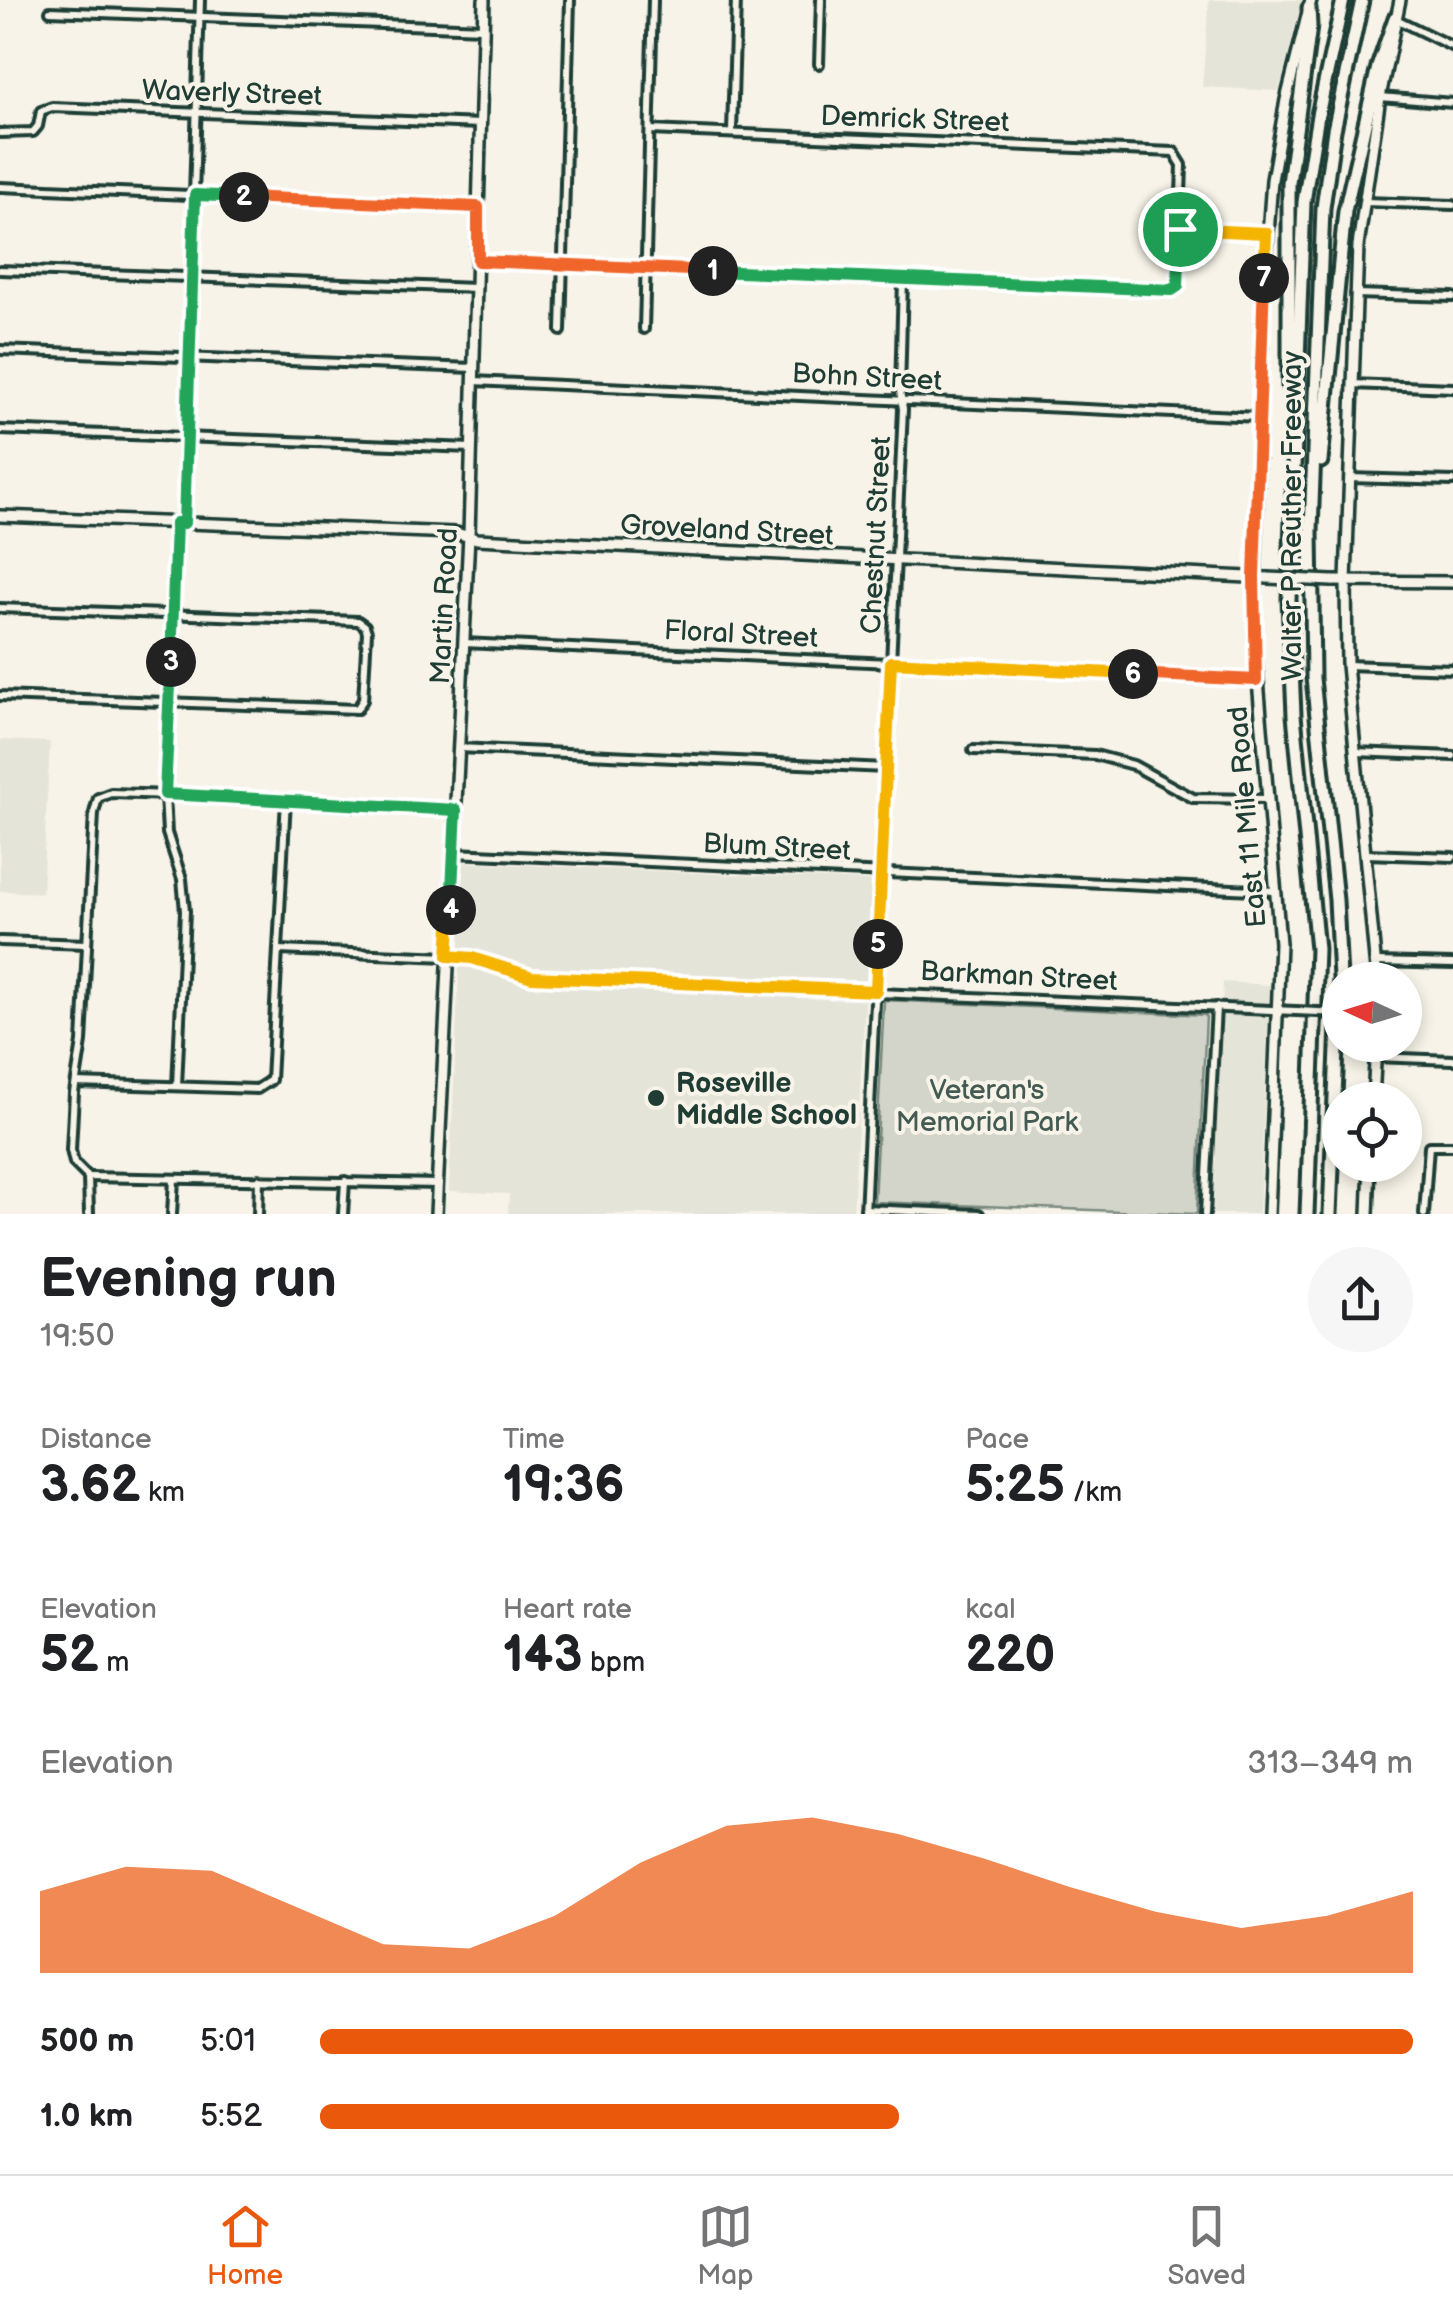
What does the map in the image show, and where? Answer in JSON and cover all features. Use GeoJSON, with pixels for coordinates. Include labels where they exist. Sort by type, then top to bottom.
{"type":"FeatureCollection","features":[{"type":"Feature","properties":{"kind":"highway","name":"Walter P Reuther Freeway"},"geometry":{"type":"LineString","coordinates":[[1307,1214],[1317,949],[1290,645],[1294,442],[1304,202],[1343,0]]}},
{"type":"Feature","properties":{"kind":"highway","name":"Walter P Reuther Freeway"},"geometry":{"type":"LineString","coordinates":[[1330,1214],[1340,978],[1314,678],[1311,560],[1323,208],[1334,130],[1362,0]]}},
{"type":"Feature","properties":{"kind":"highway"},"geometry":{"type":"LineString","coordinates":[[1294,442],[1289,382],[1289,183],[1310,4]]}},
{"type":"Feature","properties":{"kind":"highway"},"geometry":{"type":"LineString","coordinates":[[1311,560],[1319,532],[1324,418],[1346,211],[1378,66],[1395,18]]}},
{"type":"Feature","properties":{"kind":"street"},"geometry":{"type":"LineString","coordinates":[[177,1086],[185,911],[182,879],[167,833],[165,794],[172,614],[187,437],[200,0]]}},
{"type":"Feature","properties":{"kind":"street","name":"Martin Road"},"geometry":{"type":"LineString","coordinates":[[436,1214],[469,536],[484,0]]}},
{"type":"Feature","properties":{"kind":"street"},"geometry":{"type":"LineString","coordinates":[[561,331],[570,0]]}},
{"type":"Feature","properties":{"kind":"street"},"geometry":{"type":"LineString","coordinates":[[644,329],[653,0]]}},
{"type":"Feature","properties":{"kind":"street"},"geometry":{"type":"LineString","coordinates":[[732,132],[736,0]]}},
{"type":"Feature","properties":{"kind":"street"},"geometry":{"type":"LineString","coordinates":[[820,64],[821,0]]}},
{"type":"Feature","properties":{"kind":"street"},"geometry":{"type":"LineString","coordinates":[[1376,962],[1347,665],[1346,582],[1355,294],[1380,97],[1400,0]]}},
{"type":"Feature","properties":{"kind":"street","name":"East 11 Mile Road"},"geometry":{"type":"LineString","coordinates":[[1268,1214],[1278,1011],[1277,891],[1256,680],[1254,577],[1259,417],[1266,233],[1278,140],[1310,4]]}},
{"type":"Feature","properties":{"kind":"street"},"geometry":{"type":"LineString","coordinates":[[50,11],[483,28]]}},
{"type":"Feature","properties":{"kind":"street"},"geometry":{"type":"LineString","coordinates":[[1395,18],[1453,47]]}},
{"type":"Feature","properties":{"kind":"street"},"geometry":{"type":"LineString","coordinates":[[1380,97],[1453,103]]}},
{"type":"Feature","properties":{"kind":"street","name":"Waverly Street"},"geometry":{"type":"LineString","coordinates":[[0,133],[33,132],[39,113],[48,107],[481,124]]}},
{"type":"Feature","properties":{"kind":"street","name":"Demrick Street"},"geometry":{"type":"LineString","coordinates":[[650,130],[1178,154],[1182,165],[1180,229]]}},
{"type":"Feature","properties":{"kind":"street"},"geometry":{"type":"LineString","coordinates":[[0,188],[478,207]]}},
{"type":"Feature","properties":{"kind":"street"},"geometry":{"type":"LineString","coordinates":[[1365,202],[1453,205]]}},
{"type":"Feature","properties":{"kind":"street"},"geometry":{"type":"LineString","coordinates":[[478,261],[1176,289],[1180,229],[1266,233]]}},
{"type":"Feature","properties":{"kind":"street"},"geometry":{"type":"LineString","coordinates":[[0,270],[477,288]]}},
{"type":"Feature","properties":{"kind":"street","name":"Chestnut Street"},"geometry":{"type":"LineString","coordinates":[[865,1212],[896,560],[903,279]]}},
{"type":"Feature","properties":{"kind":"street"},"geometry":{"type":"LineString","coordinates":[[1355,294],[1453,297]]}},
{"type":"Feature","properties":{"kind":"street"},"geometry":{"type":"LineString","coordinates":[[0,350],[474,368]]}},
{"type":"Feature","properties":{"kind":"street","name":"Bohn Street"},"geometry":{"type":"LineString","coordinates":[[474,380],[1259,417]]}},
{"type":"Feature","properties":{"kind":"street"},"geometry":{"type":"LineString","coordinates":[[1352,384],[1453,388]]}},
{"type":"Feature","properties":{"kind":"street"},"geometry":{"type":"LineString","coordinates":[[0,430],[472,448]]}},
{"type":"Feature","properties":{"kind":"street"},"geometry":{"type":"LineString","coordinates":[[1349,478],[1453,481]]}},
{"type":"Feature","properties":{"kind":"street","name":"Groveland Street"},"geometry":{"type":"LineString","coordinates":[[0,516],[1346,582],[1453,582]]}},
{"type":"Feature","properties":{"kind":"street"},"geometry":{"type":"LineString","coordinates":[[0,608],[364,624],[366,632],[363,700],[354,710],[0,696]]}},
{"type":"Feature","properties":{"kind":"street","name":"Floral Street"},"geometry":{"type":"LineString","coordinates":[[464,643],[1256,680]]}},
{"type":"Feature","properties":{"kind":"street"},"geometry":{"type":"LineString","coordinates":[[1347,665],[1453,669]]}},
{"type":"Feature","properties":{"kind":"street"},"geometry":{"type":"LineString","coordinates":[[459,748],[886,768]]}},
{"type":"Feature","properties":{"kind":"street"},"geometry":{"type":"LineString","coordinates":[[973,750],[1095,755],[1133,765],[1193,798],[1269,799]]}},
{"type":"Feature","properties":{"kind":"street"},"geometry":{"type":"LineString","coordinates":[[1354,752],[1453,756]]}},
{"type":"Feature","properties":{"kind":"street"},"geometry":{"type":"LineString","coordinates":[[438,1184],[88,1176],[74,1163],[71,1154],[98,798],[111,793],[286,798],[330,805],[456,810]]}},
{"type":"Feature","properties":{"kind":"street"},"geometry":{"type":"LineString","coordinates":[[76,1082],[252,1089],[267,1084],[273,1075],[286,798]]}},
{"type":"Feature","properties":{"kind":"street","name":"Blum Street"},"geometry":{"type":"LineString","coordinates":[[454,852],[1277,891]]}},
{"type":"Feature","properties":{"kind":"street"},"geometry":{"type":"LineString","coordinates":[[1366,854],[1453,857]]}},
{"type":"Feature","properties":{"kind":"street"},"geometry":{"type":"LineString","coordinates":[[0,941],[88,944]]}},
{"type":"Feature","properties":{"kind":"street","name":"Barkman Street"},"geometry":{"type":"LineString","coordinates":[[279,950],[472,958],[532,977],[1322,1012]]}},
{"type":"Feature","properties":{"kind":"street"},"geometry":{"type":"LineString","coordinates":[[1422,963],[1453,964]]}},
{"type":"Feature","properties":{"kind":"street"},"geometry":{"type":"LineString","coordinates":[[1205,1214],[1216,1007]]}},
{"type":"Feature","properties":{"kind":"street"},"geometry":{"type":"LineString","coordinates":[[1422,1059],[1453,1060]]}},
{"type":"Feature","properties":{"kind":"street"},"geometry":{"type":"LineString","coordinates":[[1424,1214],[1428,1146],[1453,1146]]}},
{"type":"Feature","properties":{"kind":"street"},"geometry":{"type":"LineString","coordinates":[[88,1176],[89,1214]]}},
{"type":"Feature","properties":{"kind":"street"},"geometry":{"type":"LineString","coordinates":[[258,1214],[259,1179]]}},
{"type":"Feature","properties":{"kind":"street"},"geometry":{"type":"LineString","coordinates":[[172,1214],[174,1180]]}},
{"type":"Feature","properties":{"kind":"street"},"geometry":{"type":"LineString","coordinates":[[344,1214],[345,1181]]}},
{"type":"Feature","properties":{"kind":"street"},"geometry":{"type":"LineString","coordinates":[[1368,1214],[1369,1182]]}},
{"type":"Feature","properties":{"kind":"street"},"geometry":{"type":"LineString","coordinates":[[865,1212],[978,1214]]}},
{"type":"Feature","properties":{"kind":"shaded area"},"geometry":{"type":"Polygon","coordinates":[[[1209,0],[1302,0],[1279,91],[1202,87],[1209,0]]]}},
{"type":"Feature","properties":{"kind":"shaded area"},"geometry":{"type":"Polygon","coordinates":[[[0,740],[50,742],[42,893],[0,891],[0,740]]]}},
{"type":"Feature","properties":{"kind":"shaded area","name":"Roseville Middle School"},"geometry":{"type":"Polygon","coordinates":[[[464,862],[872,881],[853,1214],[508,1214],[509,1194],[449,1191],[464,862]]]}},
{"type":"Feature","properties":{"kind":"shaded area"},"geometry":{"type":"Polygon","coordinates":[[[1223,982],[1270,985],[1259,1214],[1213,1214],[1223,982]]]}},
{"type":"Feature","properties":{"kind":"green space","name":"Veteran's Memorial Park"},"geometry":{"type":"Polygon","coordinates":[[[884,1000],[1206,1015],[1197,1214],[874,1202],[884,1000]]]}},
{"type":"Feature","properties":{"kind":"place","name":"Roseville Middle School"},"geometry":{"type":"Point","coordinates":[656,1098]}},
{"type":"Feature","properties":{"kind":"route"},"geometry":{"type":"LineString","coordinates":[[195,195],[478,207],[478,261],[1168,290],[1178,286],[1180,229],[1266,233],[1254,577],[1256,680],[891,662],[876,991],[532,977],[482,960],[448,956],[456,810],[165,794],[176,523],[184,523],[195,195]]}}]}
